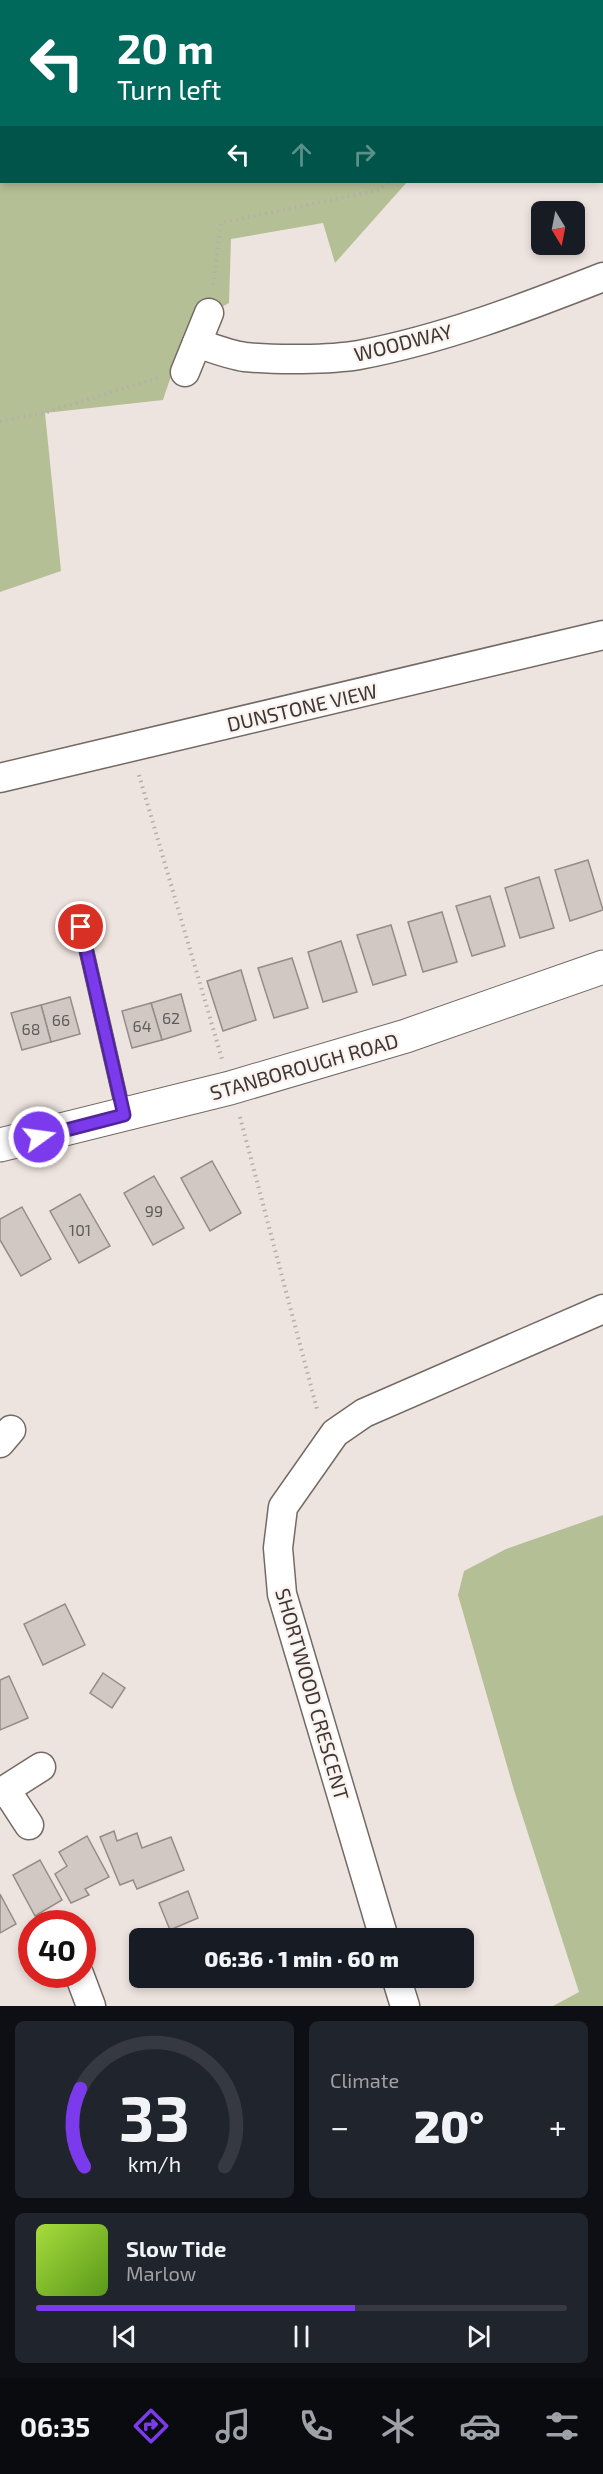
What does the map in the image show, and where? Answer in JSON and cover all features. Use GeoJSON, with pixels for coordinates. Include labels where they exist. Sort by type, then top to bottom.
{"type":"FeatureCollection","features":[{"type":"Feature","properties":{"kind":"street","name":"WOODWAY"},"geometry":{"type":"LineString","coordinates":[[197,343],[243,357],[300,358],[357,355],[437,335],[515,311],[603,277]]}},
{"type":"Feature","properties":{"kind":"street"},"geometry":{"type":"LineString","coordinates":[[185,372],[209,313]]}},
{"type":"Feature","properties":{"kind":"street","name":"DUNSTONE VIEW"},"geometry":{"type":"LineString","coordinates":[[0,778],[603,635]]}},
{"type":"Feature","properties":{"kind":"street","name":"STANBOROUGH ROAD"},"geometry":{"type":"LineString","coordinates":[[0,1145],[230,1088],[406,1036],[603,967]]}},
{"type":"Feature","properties":{"kind":"street","name":"SHORTWOOD CRESCENT"},"geometry":{"type":"LineString","coordinates":[[381,1928],[282,1594],[278,1548],[283,1507],[335,1433],[364,1413],[603,1310]]}},
{"type":"Feature","properties":{"kind":"street"},"geometry":{"type":"LineString","coordinates":[[29,1825],[3,1791],[41,1767]]}},
{"type":"Feature","properties":{"kind":"street"},"geometry":{"type":"LineString","coordinates":[[84,1988],[91,2006]]}},
{"type":"Feature","properties":{"kind":"street"},"geometry":{"type":"LineString","coordinates":[[399,1988],[405,2006]]}},
{"type":"Feature","properties":{"kind":"lane"},"geometry":{"type":"LineString","coordinates":[[81,927],[124,1115]]}},
{"type":"Feature","properties":{"kind":"path"},"geometry":{"type":"LineString","coordinates":[[209,313],[221,223],[379,189],[388,183]]}},
{"type":"Feature","properties":{"kind":"path"},"geometry":{"type":"LineString","coordinates":[[0,421],[44,413],[139,383],[185,372]]}},
{"type":"Feature","properties":{"kind":"path"},"geometry":{"type":"LineString","coordinates":[[131,748],[241,1120],[327,1444]]}},
{"type":"Feature","properties":{"kind":"green space"},"geometry":{"type":"Polygon","coordinates":[[[0,183],[406,183],[335,263],[323,223],[231,239],[229,303],[203,321],[194,332],[173,370],[163,400],[45,413],[61,571],[0,592],[0,183]]]}},
{"type":"Feature","properties":{"kind":"green space"},"geometry":{"type":"Polygon","coordinates":[[[603,1515],[603,2006],[553,2006],[579,1992],[514,1790],[458,1595],[464,1571],[506,1549],[603,1515]]]}},
{"type":"Feature","properties":{"kind":"building"},"geometry":{"type":"Polygon","coordinates":[[[588,860],[603,910],[570,921],[555,870],[588,860]]]}},
{"type":"Feature","properties":{"kind":"building"},"geometry":{"type":"Polygon","coordinates":[[[539,877],[554,928],[520,938],[505,888],[539,877]]]}},
{"type":"Feature","properties":{"kind":"building"},"geometry":{"type":"Polygon","coordinates":[[[490,896],[505,946],[472,956],[456,906],[490,896]]]}},
{"type":"Feature","properties":{"kind":"building"},"geometry":{"type":"Polygon","coordinates":[[[442,912],[457,962],[423,972],[408,922],[442,912]]]}},
{"type":"Feature","properties":{"kind":"building"},"geometry":{"type":"Polygon","coordinates":[[[391,925],[406,975],[373,985],[357,935],[391,925]]]}},
{"type":"Feature","properties":{"kind":"building"},"geometry":{"type":"Polygon","coordinates":[[[341,941],[357,992],[323,1002],[308,952],[341,941]]]}},
{"type":"Feature","properties":{"kind":"building"},"geometry":{"type":"Polygon","coordinates":[[[292,958],[308,1008],[274,1018],[258,968],[292,958]]]}},
{"type":"Feature","properties":{"kind":"building"},"geometry":{"type":"Polygon","coordinates":[[[241,970],[256,1020],[223,1031],[207,981],[241,970]]]}},
{"type":"Feature","properties":{"kind":"building"},"geometry":{"type":"Polygon","coordinates":[[[181,994],[191,1031],[162,1040],[151,1003],[181,994]]]}},
{"type":"Feature","properties":{"kind":"building"},"geometry":{"type":"Polygon","coordinates":[[[70,997],[80,1034],[51,1042],[41,1005],[70,997]]]}},
{"type":"Feature","properties":{"kind":"building"},"geometry":{"type":"Polygon","coordinates":[[[151,1003],[162,1040],[132,1048],[122,1011],[151,1003]]]}},
{"type":"Feature","properties":{"kind":"building"},"geometry":{"type":"Polygon","coordinates":[[[41,1005],[51,1042],[22,1050],[11,1013],[41,1005]]]}},
{"type":"Feature","properties":{"kind":"building"},"geometry":{"type":"Polygon","coordinates":[[[212,1161],[241,1213],[210,1231],[181,1178],[212,1161]]]}},
{"type":"Feature","properties":{"kind":"building"},"geometry":{"type":"Polygon","coordinates":[[[154,1176],[184,1228],[153,1245],[124,1193],[154,1176]]]}},
{"type":"Feature","properties":{"kind":"building"},"geometry":{"type":"Polygon","coordinates":[[[80,1194],[110,1246],[79,1263],[50,1211],[80,1194]]]}},
{"type":"Feature","properties":{"kind":"building"},"geometry":{"type":"Polygon","coordinates":[[[22,1207],[51,1259],[21,1276],[0,1240],[0,1219],[22,1207]]]}},
{"type":"Feature","properties":{"kind":"building"},"geometry":{"type":"Polygon","coordinates":[[[65,1604],[85,1645],[43,1665],[24,1624],[65,1604]]]}},
{"type":"Feature","properties":{"kind":"building"},"geometry":{"type":"Polygon","coordinates":[[[103,1673],[125,1688],[112,1708],[90,1693],[103,1673]]]}},
{"type":"Feature","properties":{"kind":"building"},"geometry":{"type":"Polygon","coordinates":[[[9,1676],[28,1718],[0,1730],[0,1680],[9,1676]]]}},
{"type":"Feature","properties":{"kind":"building"},"geometry":{"type":"Polygon","coordinates":[[[114,1831],[117,1841],[137,1833],[142,1848],[171,1837],[184,1870],[137,1889],[133,1880],[120,1885],[100,1837],[114,1831]]]}},
{"type":"Feature","properties":{"kind":"building"},"geometry":{"type":"Polygon","coordinates":[[[87,1836],[109,1877],[85,1889],[89,1895],[71,1903],[55,1874],[67,1866],[59,1852],[87,1836]]]}},
{"type":"Feature","properties":{"kind":"building"},"geometry":{"type":"Polygon","coordinates":[[[40,1860],[62,1900],[45,1910],[32,1910],[13,1875],[40,1860]]]}},
{"type":"Feature","properties":{"kind":"building"},"geometry":{"type":"Polygon","coordinates":[[[188,1891],[198,1918],[169,1928],[159,1903],[188,1891]]]}},
{"type":"Feature","properties":{"kind":"building"},"geometry":{"type":"Polygon","coordinates":[[[0,1894],[16,1924],[0,1933],[0,1894]]]}},
{"type":"Feature","properties":{"kind":"route"},"geometry":{"type":"LineString","coordinates":[[39,1137],[124,1115],[81,927]]}}]}
